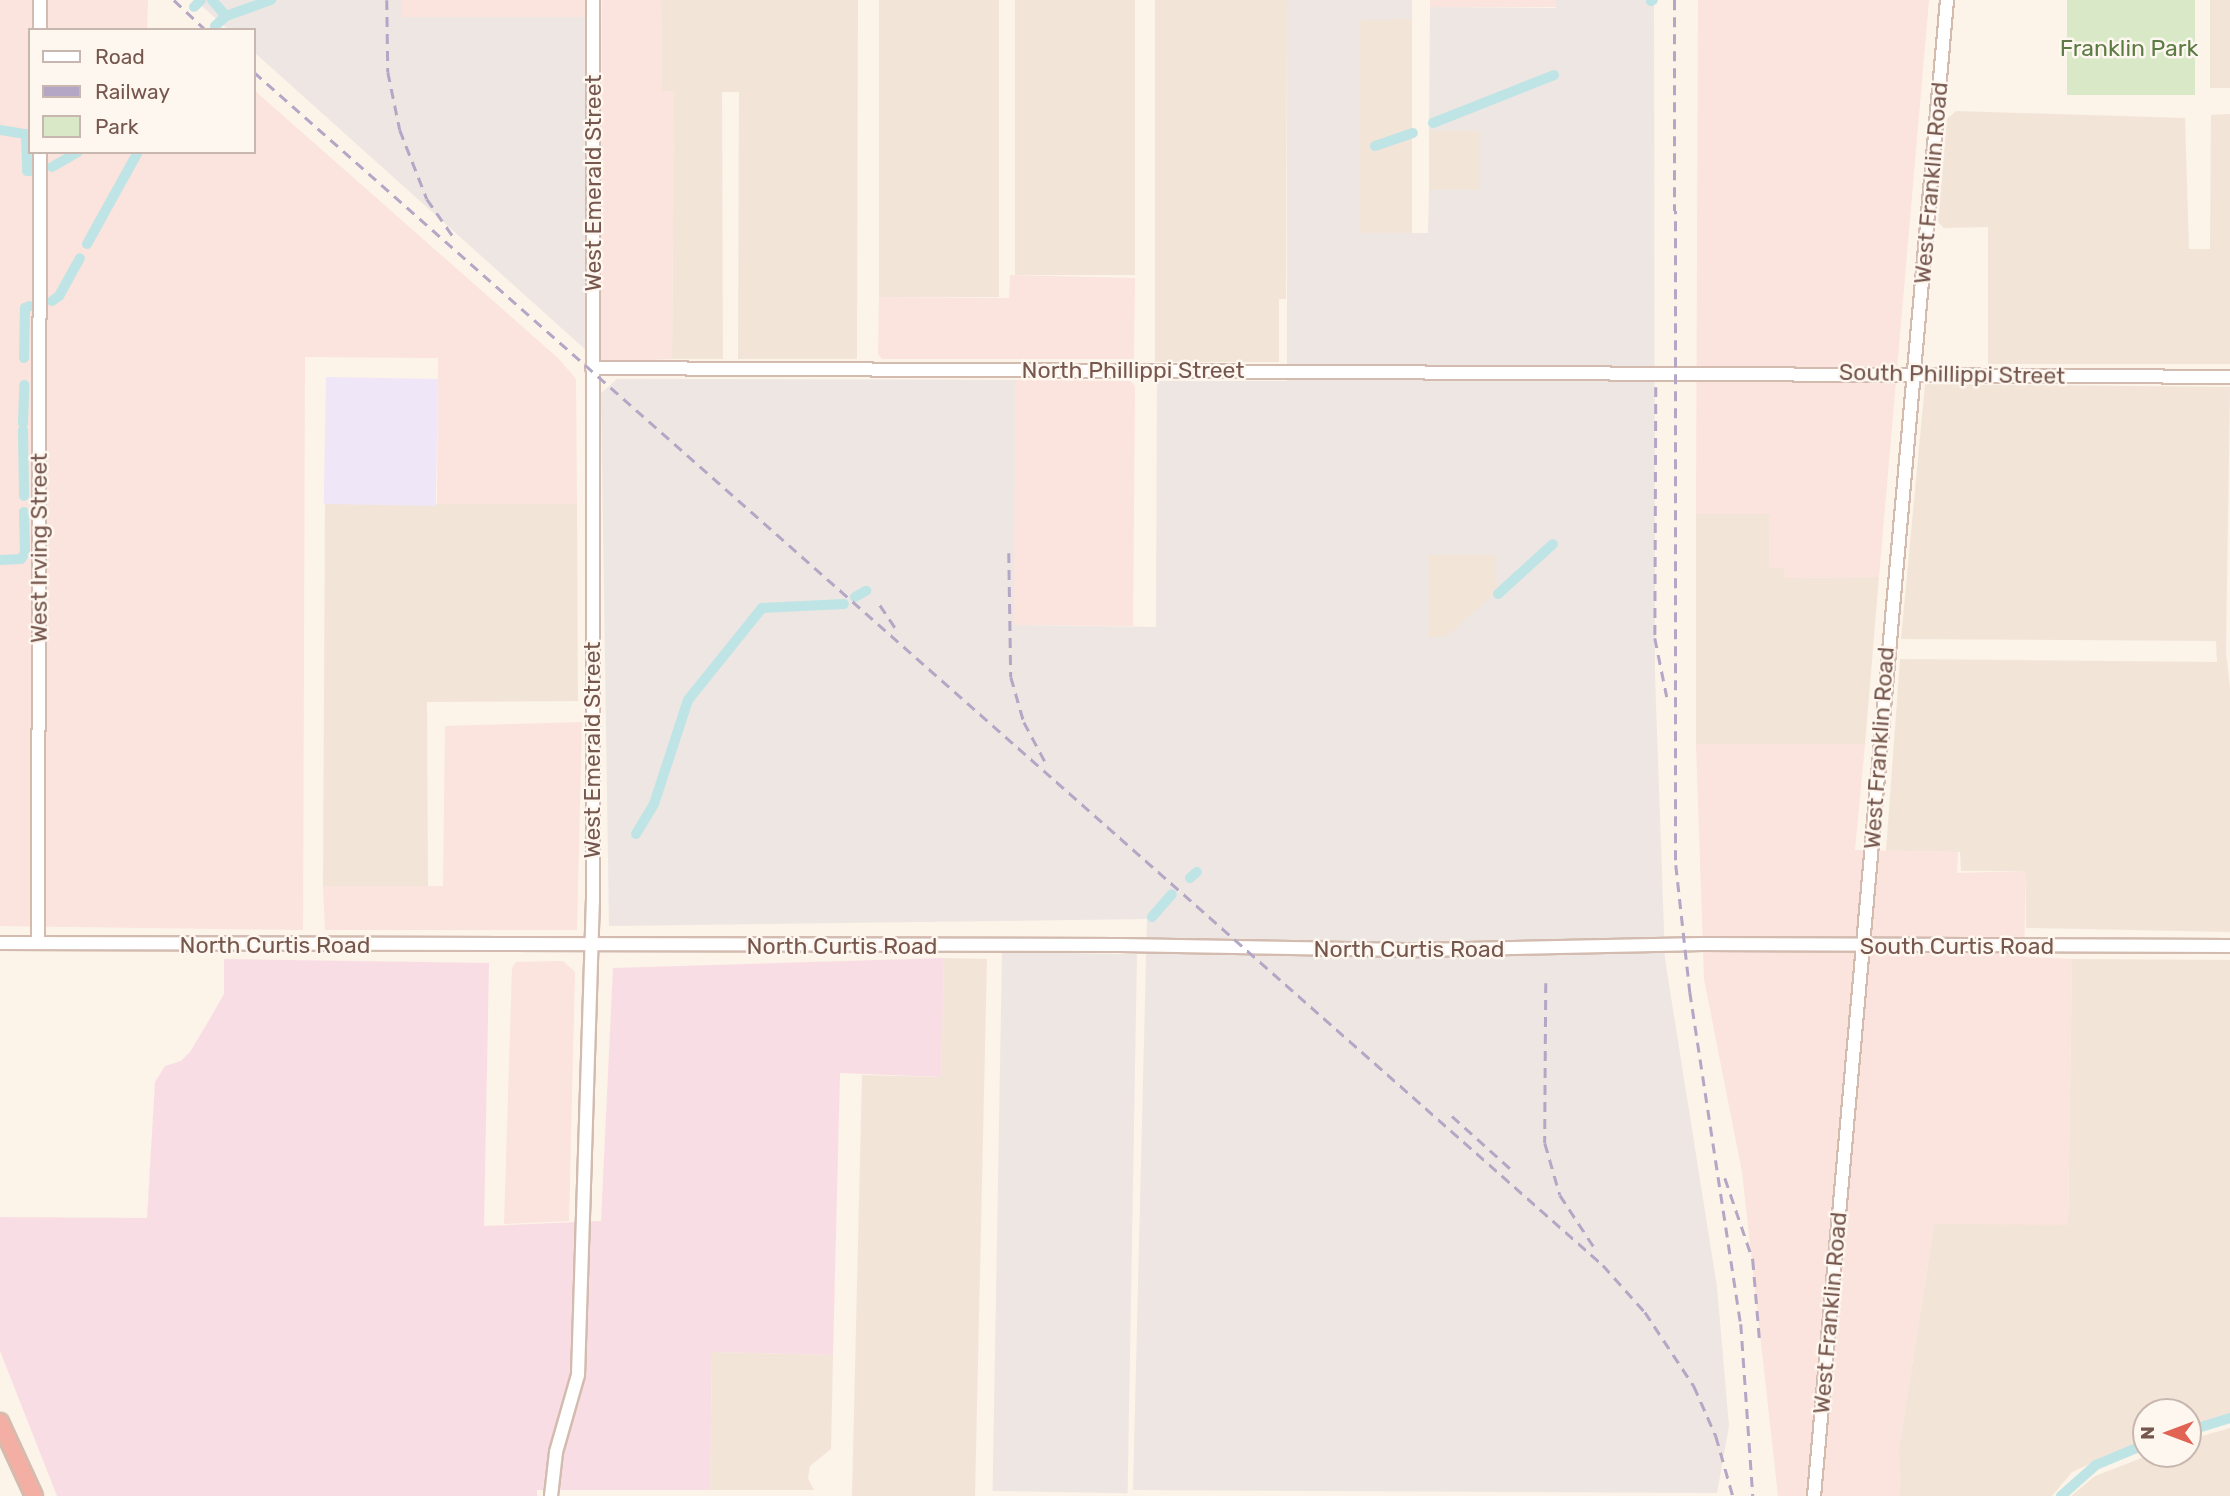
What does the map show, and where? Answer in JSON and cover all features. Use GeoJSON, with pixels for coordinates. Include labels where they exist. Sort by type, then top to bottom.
{"type":"FeatureCollection","features":[{"type":"Feature","properties":{"kind":"highway"},"geometry":{"type":"LineString","coordinates":[[0,1422],[34,1496]]}},
{"type":"Feature","properties":{"kind":"street"},"geometry":{"type":"LineString","coordinates":[[40,0],[40,28]]}},
{"type":"Feature","properties":{"kind":"street","name":"West Emerald Street"},"geometry":{"type":"LineString","coordinates":[[551,1496],[556,1452],[578,1375],[592,945],[593,0]]}},
{"type":"Feature","properties":{"kind":"street","name":"West Franklin Road"},"geometry":{"type":"LineString","coordinates":[[1814,1496],[1947,0]]}},
{"type":"Feature","properties":{"kind":"street","name":"West Irving Street"},"geometry":{"type":"LineString","coordinates":[[38,943],[40,154]]}},
{"type":"Feature","properties":{"kind":"street","name":"North Phillippi Street"},"geometry":{"type":"LineString","coordinates":[[592,368],[1675,372]]}},
{"type":"Feature","properties":{"kind":"street","name":"South Phillippi Street"},"geometry":{"type":"LineString","coordinates":[[1675,372],[1915,372],[2230,377]]}},
{"type":"Feature","properties":{"kind":"street","name":"North Curtis Road"},"geometry":{"type":"LineString","coordinates":[[0,943],[1120,945],[1420,950],[1684,945]]}},
{"type":"Feature","properties":{"kind":"street","name":"South Curtis Road"},"geometry":{"type":"LineString","coordinates":[[1684,945],[2230,946]]}},
{"type":"Feature","properties":{"kind":"shaded area"},"geometry":{"type":"Polygon","coordinates":[[[0,0],[148,0],[147,28],[28,28],[28,154],[256,154],[256,92],[558,358],[576,379],[577,504],[437,504],[438,358],[305,357],[303,930],[0,926],[0,0]]]}},
{"type":"Feature","properties":{"kind":"shaded area"},"geometry":{"type":"Polygon","coordinates":[[[195,0],[401,0],[401,17],[585,17],[586,350],[256,54],[256,28],[227,28],[195,0]]]}},
{"type":"Feature","properties":{"kind":"shaded area"},"geometry":{"type":"Polygon","coordinates":[[[401,0],[585,0],[585,17],[401,17],[401,0]]]}},
{"type":"Feature","properties":{"kind":"shaded area"},"geometry":{"type":"Polygon","coordinates":[[[602,0],[661,0],[662,91],[674,91],[672,359],[600,362],[602,0]]]}},
{"type":"Feature","properties":{"kind":"shaded area"},"geometry":{"type":"Polygon","coordinates":[[[661,0],[858,0],[857,359],[738,359],[739,92],[722,92],[723,359],[672,359],[674,92],[662,91],[661,0]]]}},
{"type":"Feature","properties":{"kind":"shaded area"},"geometry":{"type":"Polygon","coordinates":[[[879,0],[999,0],[999,297],[879,297],[879,0]]]}},
{"type":"Feature","properties":{"kind":"shaded area"},"geometry":{"type":"Polygon","coordinates":[[[1015,0],[1135,0],[1135,275],[1015,275],[1015,0]]]}},
{"type":"Feature","properties":{"kind":"shaded area"},"geometry":{"type":"Polygon","coordinates":[[[1155,0],[1287,0],[1286,299],[1279,299],[1279,362],[1155,362],[1155,0]]]}},
{"type":"Feature","properties":{"kind":"shaded area"},"geometry":{"type":"Polygon","coordinates":[[[1287,0],[1412,0],[1412,19],[1359,20],[1359,233],[1428,233],[1429,190],[1479,190],[1479,131],[1429,131],[1430,7],[1556,8],[1556,0],[1654,0],[1655,676],[1665,959],[1717,1287],[1729,1426],[1717,1493],[1133,1490],[1147,919],[609,926],[601,393],[617,379],[1015,380],[1014,625],[1156,627],[1157,381],[1287,381],[1287,0]],[[1428,555],[1428,637],[1446,637],[1497,591],[1496,555],[1428,555]]]}},
{"type":"Feature","properties":{"kind":"shaded area"},"geometry":{"type":"Polygon","coordinates":[[[1430,0],[1556,0],[1556,7],[1430,7],[1430,0]]]}},
{"type":"Feature","properties":{"kind":"shaded area"},"geometry":{"type":"Polygon","coordinates":[[[1698,0],[1929,0],[1879,577],[1784,578],[1784,568],[1769,568],[1770,514],[1696,514],[1698,0]]]}},
{"type":"Feature","properties":{"kind":"shaded area"},"geometry":{"type":"Polygon","coordinates":[[[2210,0],[2230,0],[2230,88],[2210,88],[2210,0]]]}},
{"type":"Feature","properties":{"kind":"shaded area"},"geometry":{"type":"Polygon","coordinates":[[[1359,19],[1412,19],[1412,233],[1359,233],[1359,19]]]}},
{"type":"Feature","properties":{"kind":"shaded area"},"geometry":{"type":"Polygon","coordinates":[[[1956,111],[2185,118],[2189,249],[2210,249],[2211,115],[2230,114],[2230,364],[1988,364],[1988,227],[1944,228],[1938,222],[1947,119],[1956,111]]]}},
{"type":"Feature","properties":{"kind":"shaded area"},"geometry":{"type":"Polygon","coordinates":[[[1429,131],[1479,131],[1479,190],[1429,190],[1429,131]]]}},
{"type":"Feature","properties":{"kind":"shaded area"},"geometry":{"type":"Polygon","coordinates":[[[1010,275],[1135,278],[1134,359],[882,359],[878,354],[879,297],[1009,298],[1010,275]]]}},
{"type":"Feature","properties":{"kind":"shaded area"},"geometry":{"type":"Polygon","coordinates":[[[326,377],[438,379],[436,506],[324,504],[326,377]]]}},
{"type":"Feature","properties":{"kind":"shaded area"},"geometry":{"type":"Polygon","coordinates":[[[1015,380],[1131,381],[1135,387],[1133,626],[1013,625],[1015,380]]]}},
{"type":"Feature","properties":{"kind":"shaded area"},"geometry":{"type":"Polygon","coordinates":[[[1925,384],[2230,387],[2226,652],[2230,688],[2230,932],[2026,928],[2026,871],[1961,871],[1960,852],[1886,851],[1900,659],[2217,662],[2216,641],[1901,639],[1925,384]]]}},
{"type":"Feature","properties":{"kind":"shaded area"},"geometry":{"type":"Polygon","coordinates":[[[325,504],[577,504],[578,701],[427,702],[428,886],[323,886],[325,504]]]}},
{"type":"Feature","properties":{"kind":"shaded area"},"geometry":{"type":"Polygon","coordinates":[[[1696,514],[1770,514],[1769,568],[1784,568],[1784,578],[1879,577],[1865,744],[1696,744],[1696,514]]]}},
{"type":"Feature","properties":{"kind":"shaded area"},"geometry":{"type":"Polygon","coordinates":[[[1428,555],[1497,555],[1497,592],[1446,638],[1428,638],[1428,555]]]}},
{"type":"Feature","properties":{"kind":"shaded area"},"geometry":{"type":"Polygon","coordinates":[[[582,722],[577,930],[325,930],[323,886],[443,886],[445,726],[582,722]]]}},
{"type":"Feature","properties":{"kind":"shaded area"},"geometry":{"type":"Polygon","coordinates":[[[1696,744],[1865,744],[1855,850],[1958,852],[1957,873],[2026,871],[2024,957],[2072,959],[2068,1225],[1934,1224],[1899,1448],[1900,1496],[1778,1496],[1742,1172],[1704,979],[1696,744]]]}},
{"type":"Feature","properties":{"kind":"shaded area"},"geometry":{"type":"Polygon","coordinates":[[[1002,952],[1137,954],[1128,1493],[993,1491],[1002,952]]]}},
{"type":"Feature","properties":{"kind":"shaded area"},"geometry":{"type":"Polygon","coordinates":[[[944,958],[987,959],[975,1496],[852,1496],[862,1075],[941,1077],[944,958]]]}},
{"type":"Feature","properties":{"kind":"shaded area"},"geometry":{"type":"Polygon","coordinates":[[[944,958],[941,1077],[840,1073],[833,1355],[712,1352],[710,1490],[537,1490],[537,1496],[57,1496],[0,1351],[0,1217],[147,1218],[155,1082],[165,1066],[181,1061],[190,1052],[224,994],[224,959],[489,963],[484,1226],[601,1221],[613,968],[944,958]]]}},
{"type":"Feature","properties":{"kind":"shaded area"},"geometry":{"type":"Polygon","coordinates":[[[2072,959],[2230,960],[2230,1413],[2202,1422],[2202,1398],[2132,1398],[2132,1445],[2072,1472],[2052,1496],[1900,1496],[1899,1448],[1934,1224],[2068,1224],[2072,959]]]}},
{"type":"Feature","properties":{"kind":"shaded area"},"geometry":{"type":"Polygon","coordinates":[[[563,961],[575,972],[569,1221],[504,1224],[512,968],[516,962],[563,961]]]}},
{"type":"Feature","properties":{"kind":"shaded area"},"geometry":{"type":"Polygon","coordinates":[[[712,1352],[833,1355],[831,1449],[810,1466],[808,1478],[814,1490],[710,1490],[712,1352]]]}},
{"type":"Feature","properties":{"kind":"shaded area"},"geometry":{"type":"Polygon","coordinates":[[[2230,1428],[2230,1496],[2071,1496],[2095,1476],[2132,1462],[2132,1468],[2202,1468],[2202,1436],[2230,1428]]]}},
{"type":"Feature","properties":{"kind":"green space","name":"Franklin Park"},"geometry":{"type":"Polygon","coordinates":[[[2067,0],[2195,0],[2195,95],[2067,95],[2067,0]]]}},
{"type":"Feature","properties":{"kind":"waterway"},"geometry":{"type":"LineString","coordinates":[[194,7],[201,0]]}},
{"type":"Feature","properties":{"kind":"waterway"},"geometry":{"type":"LineString","coordinates":[[212,0],[226,16]]}},
{"type":"Feature","properties":{"kind":"waterway"},"geometry":{"type":"LineString","coordinates":[[215,26],[226,16],[271,0]]}},
{"type":"Feature","properties":{"kind":"waterway"},"geometry":{"type":"LineString","coordinates":[[1433,123],[1554,75]]}},
{"type":"Feature","properties":{"kind":"waterway"},"geometry":{"type":"LineString","coordinates":[[0,130],[26,134],[27,171],[31,171]]}},
{"type":"Feature","properties":{"kind":"waterway"},"geometry":{"type":"LineString","coordinates":[[1375,146],[1413,133]]}},
{"type":"Feature","properties":{"kind":"waterway"},"geometry":{"type":"LineString","coordinates":[[52,167],[75,154]]}},
{"type":"Feature","properties":{"kind":"waterway"},"geometry":{"type":"LineString","coordinates":[[87,244],[137,154]]}},
{"type":"Feature","properties":{"kind":"waterway"},"geometry":{"type":"LineString","coordinates":[[52,301],[59,296],[80,258]]}},
{"type":"Feature","properties":{"kind":"waterway"},"geometry":{"type":"LineString","coordinates":[[24,358],[25,308],[30,306]]}},
{"type":"Feature","properties":{"kind":"waterway"},"geometry":{"type":"LineString","coordinates":[[23,423],[24,385]]}},
{"type":"Feature","properties":{"kind":"waterway"},"geometry":{"type":"LineString","coordinates":[[23,430],[24,496]]}},
{"type":"Feature","properties":{"kind":"waterway"},"geometry":{"type":"LineString","coordinates":[[0,560],[21,559],[25,553],[24,512]]}},
{"type":"Feature","properties":{"kind":"waterway"},"geometry":{"type":"LineString","coordinates":[[1498,594],[1553,544]]}},
{"type":"Feature","properties":{"kind":"waterway"},"geometry":{"type":"LineString","coordinates":[[855,597],[866,591]]}},
{"type":"Feature","properties":{"kind":"waterway"},"geometry":{"type":"LineString","coordinates":[[636,834],[654,804],[688,700],[762,608],[844,604]]}},
{"type":"Feature","properties":{"kind":"waterway"},"geometry":{"type":"LineString","coordinates":[[1190,878],[1197,872]]}},
{"type":"Feature","properties":{"kind":"waterway"},"geometry":{"type":"LineString","coordinates":[[1152,917],[1172,894]]}},
{"type":"Feature","properties":{"kind":"waterway"},"geometry":{"type":"LineString","coordinates":[[2202,1427],[2230,1418]]}},
{"type":"Feature","properties":{"kind":"waterway"},"geometry":{"type":"LineString","coordinates":[[2061,1496],[2096,1465],[2132,1450]]}},
{"type":"Feature","properties":{"kind":"railway"},"geometry":{"type":"LineString","coordinates":[[174,0],[204,28]]}},
{"type":"Feature","properties":{"kind":"railway"},"geometry":{"type":"LineString","coordinates":[[387,0],[388,72],[400,130],[427,199],[455,239]]}},
{"type":"Feature","properties":{"kind":"railway"},"geometry":{"type":"LineString","coordinates":[[1675,0],[1676,865],[1690,992],[1741,1324],[1753,1496]]}},
{"type":"Feature","properties":{"kind":"railway"},"geometry":{"type":"LineString","coordinates":[[256,74],[1603,1265],[1645,1312],[1694,1386],[1716,1436],[1733,1496]]}},
{"type":"Feature","properties":{"kind":"railway"},"geometry":{"type":"LineString","coordinates":[[1656,387],[1655,638],[1667,697]]}},
{"type":"Feature","properties":{"kind":"railway"},"geometry":{"type":"LineString","coordinates":[[1009,553],[1011,677],[1024,722],[1047,765]]}},
{"type":"Feature","properties":{"kind":"railway"},"geometry":{"type":"LineString","coordinates":[[880,605],[899,633]]}},
{"type":"Feature","properties":{"kind":"railway"},"geometry":{"type":"LineString","coordinates":[[1546,983],[1545,1143],[1560,1195],[1594,1247]]}},
{"type":"Feature","properties":{"kind":"railway"},"geometry":{"type":"LineString","coordinates":[[1452,1116],[1513,1171]]}},
{"type":"Feature","properties":{"kind":"railway"},"geometry":{"type":"LineString","coordinates":[[1725,1178],[1753,1260],[1760,1344]]}}]}
